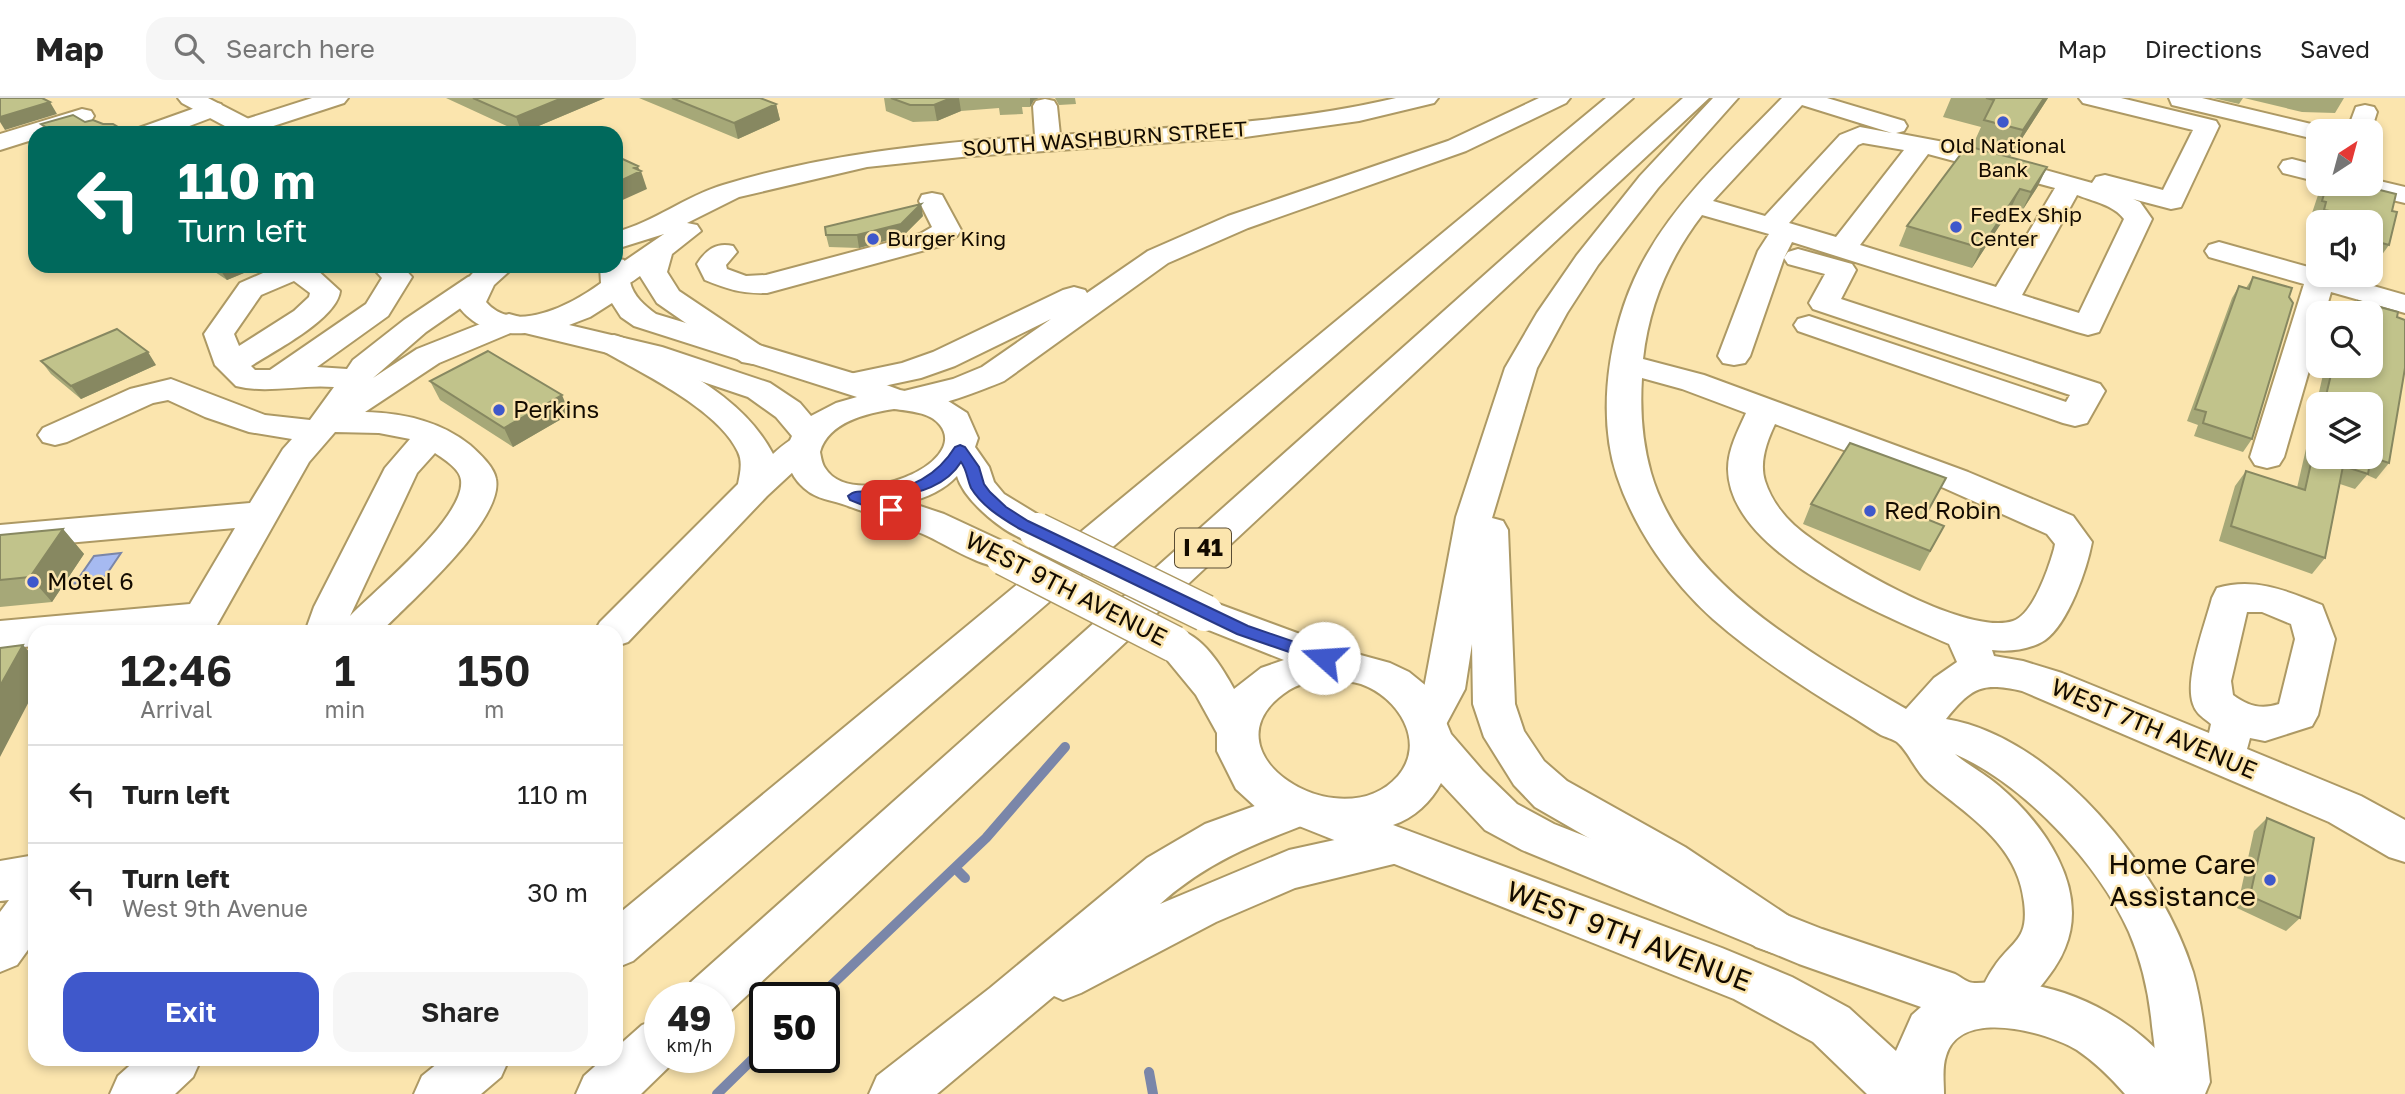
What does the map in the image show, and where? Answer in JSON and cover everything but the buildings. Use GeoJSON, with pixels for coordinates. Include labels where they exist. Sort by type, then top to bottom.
{"type":"FeatureCollection","features":[{"type":"Feature","properties":{"kind":"main road"},"geometry":{"type":"LineString","coordinates":[[262,126],[336,98]]}},
{"type":"Feature","properties":{"kind":"main road","name":"SOUTH WASHBURN STREET"},"geometry":{"type":"LineString","coordinates":[[623,239],[642,234],[730,191],[881,157],[1256,128],[1359,114],[1426,98]]}},
{"type":"Feature","properties":{"kind":"main road"},"geometry":{"type":"LineString","coordinates":[[851,383],[910,371],[944,359],[1238,222],[1457,146],[1558,98]]}},
{"type":"Feature","properties":{"kind":"main road"},"geometry":{"type":"LineString","coordinates":[[623,940],[1621,98]]}},
{"type":"Feature","properties":{"kind":"main road","name":"I 41"},"geometry":{"type":"LineString","coordinates":[[727,982],[1697,98]]}},
{"type":"Feature","properties":{"kind":"main road"},"geometry":{"type":"LineString","coordinates":[[896,1094],[1008,1005],[1163,872],[1222,837],[1312,813],[1362,816],[1392,806],[1415,789],[1429,767],[1430,731],[1444,689],[1474,517],[1521,368],[1552,313],[1587,261],[1649,182],[1726,98]]}},
{"type":"Feature","properties":{"kind":"main road"},"geometry":{"type":"LineString","coordinates":[[1795,98],[1696,205],[1670,240],[1650,274],[1640,300],[1622,390],[1625,444],[1634,481],[1668,544],[1689,573],[1759,638],[1782,655],[1912,731],[1966,740],[2012,768],[2046,792],[2102,848],[2137,898],[2165,962],[2184,1082],[2176,1094]]}},
{"type":"Feature","properties":{"kind":"main road"},"geometry":{"type":"LineString","coordinates":[[1805,98],[1831,108],[2171,201],[2207,126],[2091,98]]}},
{"type":"Feature","properties":{"kind":"main road"},"geometry":{"type":"LineString","coordinates":[[2171,98],[2306,130]]}},
{"type":"Feature","properties":{"kind":"main road"},"geometry":{"type":"LineString","coordinates":[[149,126],[201,104],[244,126]]}},
{"type":"Feature","properties":{"kind":"main road"},"geometry":{"type":"LineString","coordinates":[[1045,106],[1048,143]]}},
{"type":"Feature","properties":{"kind":"main road"},"geometry":{"type":"LineString","coordinates":[[56,126],[83,115]]}},
{"type":"Feature","properties":{"kind":"main road"},"geometry":{"type":"LineString","coordinates":[[52,126],[83,115]]}},
{"type":"Feature","properties":{"kind":"main road"},"geometry":{"type":"LineString","coordinates":[[0,144],[28,134]]}},
{"type":"Feature","properties":{"kind":"main road"},"geometry":{"type":"LineString","coordinates":[[1776,236],[1842,248],[2088,326],[2138,219],[2130,208],[2113,199],[2070,184],[1921,145],[1860,135],[1849,141],[1776,236],[1789,314]]}},
{"type":"Feature","properties":{"kind":"main road"},"geometry":{"type":"LineString","coordinates":[[0,144],[28,136]]}},
{"type":"Feature","properties":{"kind":"main road"},"geometry":{"type":"LineString","coordinates":[[1842,248],[1921,145]]}},
{"type":"Feature","properties":{"kind":"main road"},"geometry":{"type":"LineString","coordinates":[[0,159],[28,149]]}},
{"type":"Feature","properties":{"kind":"main road"},"geometry":{"type":"LineString","coordinates":[[2292,167],[2306,171]]}},
{"type":"Feature","properties":{"kind":"main road","name":"SOUTH WASHBURN STREET"},"geometry":{"type":"LineString","coordinates":[[623,272],[682,233],[785,179]]}},
{"type":"Feature","properties":{"kind":"main road"},"geometry":{"type":"LineString","coordinates":[[2004,300],[2070,184]]}},
{"type":"Feature","properties":{"kind":"main road"},"geometry":{"type":"LineString","coordinates":[[2384,190],[2405,195]]}},
{"type":"Feature","properties":{"kind":"main road"},"geometry":{"type":"LineString","coordinates":[[723,252],[711,264],[715,274],[742,285],[766,284],[940,235],[947,230],[932,201]]}},
{"type":"Feature","properties":{"kind":"main road"},"geometry":{"type":"LineString","coordinates":[[1696,205],[1776,236],[1842,270],[1734,356]]}},
{"type":"Feature","properties":{"kind":"main road"},"geometry":{"type":"LineString","coordinates":[[659,250],[652,272],[668,297],[753,355]]}},
{"type":"Feature","properties":{"kind":"main road"},"geometry":{"type":"LineString","coordinates":[[2219,251],[2306,276]]}},
{"type":"Feature","properties":{"kind":"main road"},"geometry":{"type":"LineString","coordinates":[[621,625],[824,422],[844,410],[868,402],[901,399],[964,386],[993,374],[1158,257]]}},
{"type":"Feature","properties":{"kind":"main road"},"geometry":{"type":"LineString","coordinates":[[287,273],[250,289],[219,334],[231,365],[247,379],[277,380],[318,376],[356,379]]}},
{"type":"Feature","properties":{"kind":"main road"},"geometry":{"type":"LineString","coordinates":[[231,365],[305,317],[324,300],[325,291],[307,273]]}},
{"type":"Feature","properties":{"kind":"main road"},"geometry":{"type":"LineString","coordinates":[[277,380],[377,310],[397,277],[393,273]]}},
{"type":"Feature","properties":{"kind":"main road"},"geometry":{"type":"LineString","coordinates":[[484,274],[471,297],[475,309],[488,318],[614,344],[759,390],[788,410],[808,440],[804,462],[812,478],[830,490],[856,496],[878,497],[922,486],[940,476],[953,463],[960,450],[960,429],[955,421],[936,407],[753,355],[645,320],[632,311],[615,277]]}},
{"type":"Feature","properties":{"kind":"main road"},"geometry":{"type":"LineString","coordinates":[[179,625],[197,624],[295,457],[322,427],[364,367],[484,274]]}},
{"type":"Feature","properties":{"kind":"main road","name":"SOUTH WASHBURN STREET"},"geometry":{"type":"LineString","coordinates":[[517,324],[551,321],[577,313],[615,277]]}},
{"type":"Feature","properties":{"kind":"main road"},"geometry":{"type":"LineString","coordinates":[[2267,457],[2318,287]]}},
{"type":"Feature","properties":{"kind":"main road"},"geometry":{"type":"LineString","coordinates":[[2345,287],[2405,304]]}},
{"type":"Feature","properties":{"kind":"main road"},"geometry":{"type":"LineString","coordinates":[[1789,314],[2089,391],[2075,416],[1789,314]]}},
{"type":"Feature","properties":{"kind":"main road"},"geometry":{"type":"LineString","coordinates":[[322,427],[428,356],[517,324]]}},
{"type":"Feature","properties":{"kind":"main road"},"geometry":{"type":"LineString","coordinates":[[614,344],[694,391],[712,404],[736,428],[756,453],[758,468],[755,488]]}},
{"type":"Feature","properties":{"kind":"main road"},"geometry":{"type":"LineString","coordinates":[[1626,364],[1693,382],[1956,480],[2060,525],[2074,542],[2072,556],[2045,618],[2033,631],[2013,637],[1965,634],[1900,607],[1817,562],[1785,539],[1757,508],[1746,478],[1748,446],[1765,409]]}},
{"type":"Feature","properties":{"kind":"main road"},"geometry":{"type":"LineString","coordinates":[[54,435],[142,396],[171,389],[217,410],[261,425],[322,427],[381,421],[407,424],[433,435],[471,465],[479,481],[475,500],[463,523],[365,625]]}},
{"type":"Feature","properties":{"kind":"main road"},"geometry":{"type":"LineString","coordinates":[[327,625],[333,607],[402,468],[433,435]]}},
{"type":"Feature","properties":{"kind":"main road","name":"WEST 9TH AVENUE"},"geometry":{"type":"LineString","coordinates":[[960,450],[972,467],[977,485],[991,502],[1037,531],[1243,630],[1343,665]]}},
{"type":"Feature","properties":{"kind":"main road"},"geometry":{"type":"LineString","coordinates":[[1487,479],[1491,509],[1489,567],[1494,704],[1505,737],[1529,773],[1551,794],[1669,861],[1773,932]]}},
{"type":"Feature","properties":{"kind":"main road","name":"WEST 9TH AVENUE"},"geometry":{"type":"LineString","coordinates":[[856,496],[931,523],[1004,557],[1174,644],[1198,664],[1237,731]]}},
{"type":"Feature","properties":{"kind":"main road"},"geometry":{"type":"LineString","coordinates":[[0,537],[260,514]]}},
{"type":"Feature","properties":{"kind":"main road"},"geometry":{"type":"LineString","coordinates":[[0,635],[28,633]]}},
{"type":"Feature","properties":{"kind":"main road"},"geometry":{"type":"LineString","coordinates":[[1912,731],[1960,678],[1982,672],[1965,634]]}},
{"type":"Feature","properties":{"kind":"main road"},"geometry":{"type":"LineString","coordinates":[[1312,813],[1270,795],[1251,776],[1239,754],[1237,731],[1241,711],[1253,693],[1271,679],[1292,669],[1317,664],[1343,665],[1370,671],[1394,683],[1414,700],[1430,731],[1467,784],[1501,817],[1538,837],[1609,868],[1904,981],[1983,1005],[2046,1011],[2093,1032],[2135,1065],[2160,1094]]}},
{"type":"Feature","properties":{"kind":"main road","name":"WEST 7TH AVENUE"},"geometry":{"type":"LineString","coordinates":[[1982,672],[2001,672],[2036,679],[2345,809],[2405,843]]}},
{"type":"Feature","properties":{"kind":"main road"},"geometry":{"type":"LineString","coordinates":[[2223,758],[2234,718]]}},
{"type":"Feature","properties":{"kind":"main road"},"geometry":{"type":"LineString","coordinates":[[1912,731],[1938,765],[2004,818],[2022,840],[2037,864],[2045,883],[2049,904],[2041,947],[2034,961],[1983,1005],[1939,1020],[1923,1042],[1915,1070],[1917,1094]]}},
{"type":"Feature","properties":{"kind":"main road","name":"WEST 9TH AVENUE"},"geometry":{"type":"LineString","coordinates":[[1312,813],[1721,970],[1785,998],[1822,1018],[1846,1036],[1882,1076],[1906,1094]]}},
{"type":"Feature","properties":{"kind":"main road"},"geometry":{"type":"LineString","coordinates":[[1008,1005],[1212,902],[1311,863],[1394,846]]}},
{"type":"Feature","properties":{"kind":"main road"},"geometry":{"type":"LineString","coordinates":[[0,881],[28,876]]}},
{"type":"Feature","properties":{"kind":"main road"},"geometry":{"type":"LineString","coordinates":[[0,950],[28,912]]}},
{"type":"Feature","properties":{"kind":"main road"},"geometry":{"type":"LineString","coordinates":[[603,1094],[644,1057]]}},
{"type":"Feature","properties":{"kind":"main road"},"geometry":{"type":"LineString","coordinates":[[137,1094],[167,1066]]}},
{"type":"Feature","properties":{"kind":"main road"},"geometry":{"type":"LineString","coordinates":[[441,1094],[475,1066]]}},
{"type":"Feature","properties":{"kind":"water"},"geometry":{"type":"Polygon","coordinates":[[[121,553],[102,581],[68,584],[71,580],[78,579],[94,556],[121,553]]]}},
{"type":"Feature","properties":{"kind":"waterway"},"geometry":{"type":"LineString","coordinates":[[835,982],[986,838],[1065,747]]}},
{"type":"Feature","properties":{"kind":"waterway"},"geometry":{"type":"LineString","coordinates":[[955,868],[965,878]]}},
{"type":"Feature","properties":{"kind":"waterway"},"geometry":{"type":"LineString","coordinates":[[717,1094],[749,1063]]}},
{"type":"Feature","properties":{"kind":"waterway"},"geometry":{"type":"LineString","coordinates":[[1149,1072],[1153,1094]]}},
{"type":"Feature","properties":{"kind":"place","name":"Old National Bank"},"geometry":{"type":"Point","coordinates":[2003,122]}},
{"type":"Feature","properties":{"kind":"place","name":"FedEx Ship Center"},"geometry":{"type":"Point","coordinates":[1956,227]}},
{"type":"Feature","properties":{"kind":"place","name":"Burger King"},"geometry":{"type":"Point","coordinates":[873,239]}},
{"type":"Feature","properties":{"kind":"place","name":"Perkins"},"geometry":{"type":"Point","coordinates":[499,410]}},
{"type":"Feature","properties":{"kind":"place","name":"Red Robin"},"geometry":{"type":"Point","coordinates":[1870,511]}},
{"type":"Feature","properties":{"kind":"place","name":"Motel 6"},"geometry":{"type":"Point","coordinates":[33,582]}},
{"type":"Feature","properties":{"kind":"place","name":"Home Care Assistance"},"geometry":{"type":"Point","coordinates":[2270,880]}},
{"type":"Feature","properties":{"kind":"route"},"geometry":{"type":"LineString","coordinates":[[891,510],[856,496],[878,497],[922,486],[940,476],[953,463],[960,450],[972,467],[977,485],[985,495],[1001,511],[1023,524],[1243,630],[1324,658]]}}]}
